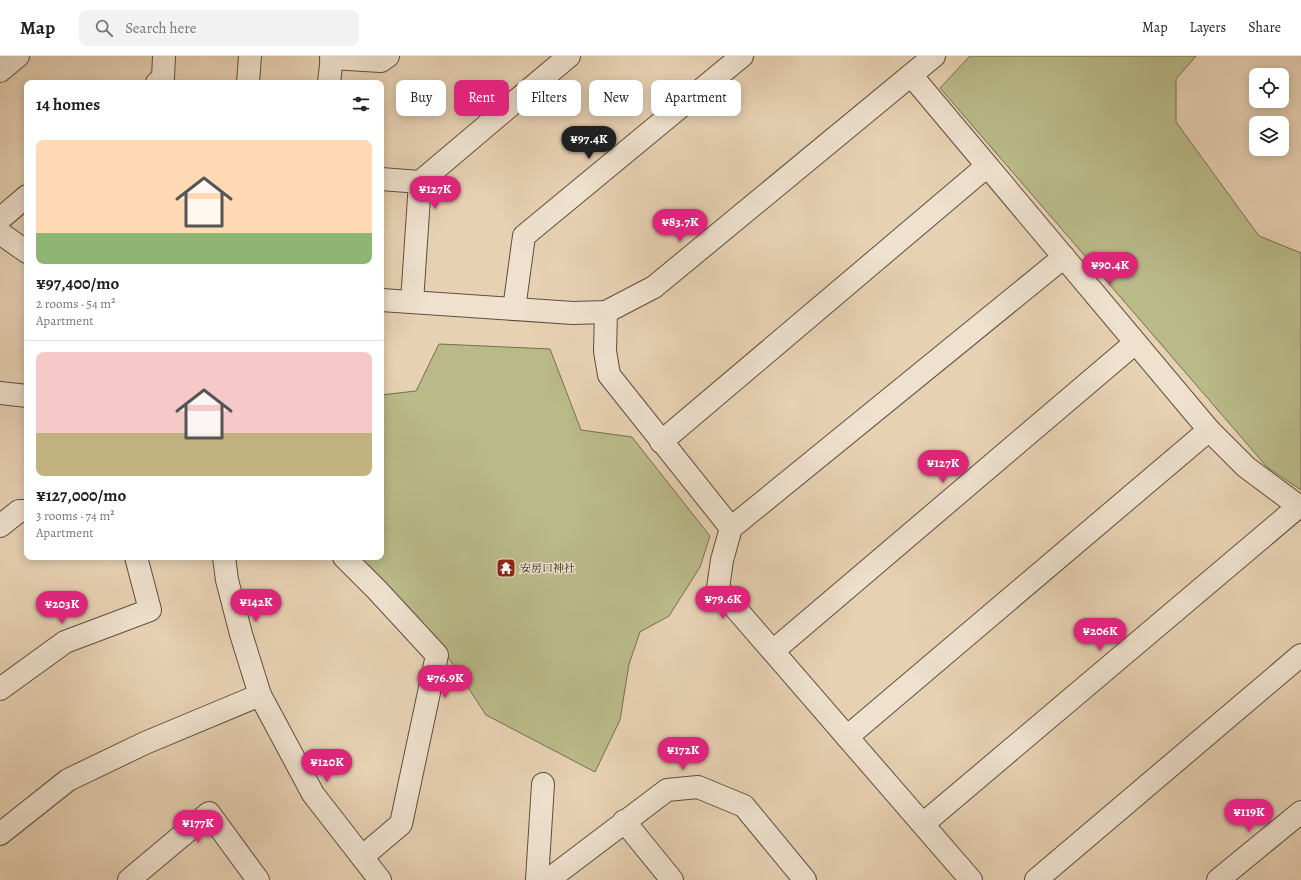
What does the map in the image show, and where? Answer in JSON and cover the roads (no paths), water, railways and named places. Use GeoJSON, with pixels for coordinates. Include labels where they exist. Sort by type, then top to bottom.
{"type":"FeatureCollection","features":[{"type":"Feature","properties":{"kind":"street"},"geometry":{"type":"LineString","coordinates":[[0,71],[18,56]]}},
{"type":"Feature","properties":{"kind":"street"},"geometry":{"type":"LineString","coordinates":[[161,80],[163,78],[164,56]]}},
{"type":"Feature","properties":{"kind":"street"},"geometry":{"type":"LineString","coordinates":[[248,80],[250,56]]}},
{"type":"Feature","properties":{"kind":"street"},"geometry":{"type":"LineString","coordinates":[[328,80],[331,57],[381,61],[388,56]]}},
{"type":"Feature","properties":{"kind":"street"},"geometry":{"type":"LineString","coordinates":[[384,179],[420,182],[569,56]]}},
{"type":"Feature","properties":{"kind":"street"},"geometry":{"type":"LineString","coordinates":[[514,309],[524,236],[742,56]]}},
{"type":"Feature","properties":{"kind":"street"},"geometry":{"type":"LineString","coordinates":[[384,300],[573,313],[606,312],[654,287],[934,56]]}},
{"type":"Feature","properties":{"kind":"street"},"geometry":{"type":"LineString","coordinates":[[911,76],[1209,430],[1246,467],[1300,508],[923,824]]}},
{"type":"Feature","properties":{"kind":"street"},"geometry":{"type":"LineString","coordinates":[[661,442],[987,166]]}},
{"type":"Feature","properties":{"kind":"street"},"geometry":{"type":"LineString","coordinates":[[412,302],[420,182]]}},
{"type":"Feature","properties":{"kind":"street"},"geometry":{"type":"LineString","coordinates":[[0,219],[24,199]]}},
{"type":"Feature","properties":{"kind":"street"},"geometry":{"type":"LineString","coordinates":[[0,233],[24,250]]}},
{"type":"Feature","properties":{"kind":"street"},"geometry":{"type":"LineString","coordinates":[[971,880],[718,588],[722,560],[731,528],[1064,257]]}},
{"type":"Feature","properties":{"kind":"street"},"geometry":{"type":"LineString","coordinates":[[606,312],[605,351],[609,375],[731,528]]}},
{"type":"Feature","properties":{"kind":"street"},"geometry":{"type":"LineString","coordinates":[[773,651],[1135,343]]}},
{"type":"Feature","properties":{"kind":"street"},"geometry":{"type":"LineString","coordinates":[[0,393],[24,396]]}},
{"type":"Feature","properties":{"kind":"street"},"geometry":{"type":"LineString","coordinates":[[847,737],[1209,430]]}},
{"type":"Feature","properties":{"kind":"street"},"geometry":{"type":"LineString","coordinates":[[0,526],[19,511],[24,511]]}},
{"type":"Feature","properties":{"kind":"street"},"geometry":{"type":"LineString","coordinates":[[0,689],[65,642],[150,610],[137,560]]}},
{"type":"Feature","properties":{"kind":"street"},"geometry":{"type":"LineString","coordinates":[[224,560],[227,580],[241,634],[260,695],[313,794],[380,880]]}},
{"type":"Feature","properties":{"kind":"street"},"geometry":{"type":"LineString","coordinates":[[347,560],[437,655],[401,824],[362,857]]}},
{"type":"Feature","properties":{"kind":"street"},"geometry":{"type":"LineString","coordinates":[[1036,880],[1301,655]]}},
{"type":"Feature","properties":{"kind":"street"},"geometry":{"type":"LineString","coordinates":[[0,834],[68,780],[145,743],[260,695]]}},
{"type":"Feature","properties":{"kind":"street"},"geometry":{"type":"LineString","coordinates":[[537,880],[543,784]]}},
{"type":"Feature","properties":{"kind":"street"},"geometry":{"type":"LineString","coordinates":[[548,880],[624,821],[667,790],[698,787],[744,806],[805,880]]}},
{"type":"Feature","properties":{"kind":"street"},"geometry":{"type":"LineString","coordinates":[[1218,880],[1301,812]]}},
{"type":"Feature","properties":{"kind":"street"},"geometry":{"type":"LineString","coordinates":[[129,880],[209,813],[258,880]]}},
{"type":"Feature","properties":{"kind":"street"},"geometry":{"type":"LineString","coordinates":[[624,821],[672,880]]}},
{"type":"Feature","properties":{"kind":"place","name":"安房口神社"},"geometry":{"type":"Point","coordinates":[506,568]}}]}
